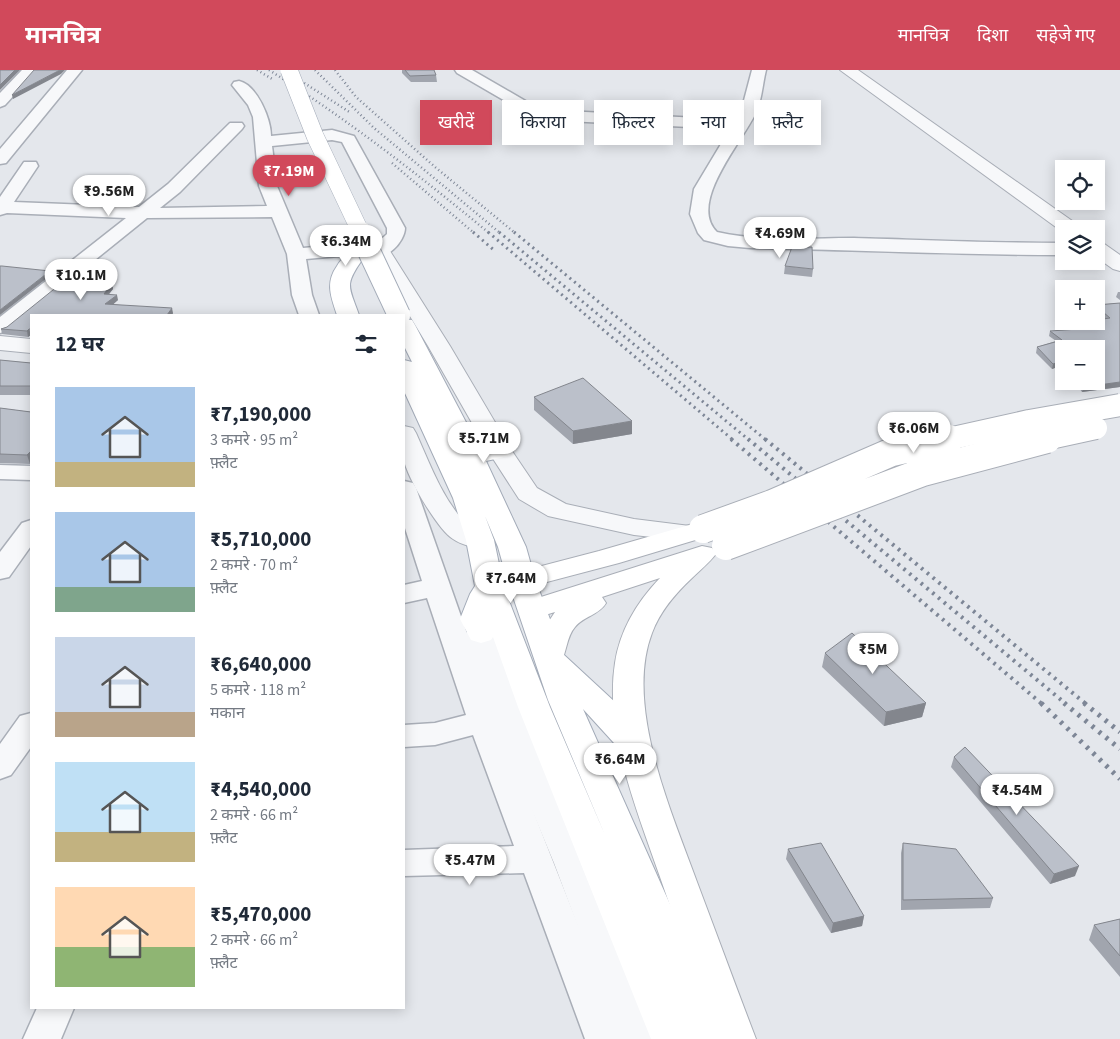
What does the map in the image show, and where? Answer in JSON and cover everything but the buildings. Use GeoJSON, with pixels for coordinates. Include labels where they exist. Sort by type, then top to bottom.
{"type":"FeatureCollection","features":[{"type":"Feature","properties":{"kind":"main road"},"geometry":{"type":"LineString","coordinates":[[288,70],[314,136],[399,314]]}},
{"type":"Feature","properties":{"kind":"main road"},"geometry":{"type":"LineString","coordinates":[[284,104],[323,192]]}},
{"type":"Feature","properties":{"kind":"main road"},"geometry":{"type":"LineString","coordinates":[[338,229],[367,253],[379,314]]}},
{"type":"Feature","properties":{"kind":"main road"},"geometry":{"type":"LineString","coordinates":[[348,314],[338,280],[341,271],[367,253]]}},
{"type":"Feature","properties":{"kind":"main road"},"geometry":{"type":"LineString","coordinates":[[405,327],[471,456],[512,547],[505,583],[534,707],[671,1039]]}},
{"type":"Feature","properties":{"kind":"main road"},"geometry":{"type":"LineString","coordinates":[[405,370],[466,498],[480,540],[505,583],[532,610],[564,700],[710,1039]]}},
{"type":"Feature","properties":{"kind":"main road"},"geometry":{"type":"LineString","coordinates":[[549,658],[554,636],[561,621],[578,609],[696,548],[772,504],[892,452],[1029,421],[1120,405]]}},
{"type":"Feature","properties":{"kind":"main road"},"geometry":{"type":"LineString","coordinates":[[532,610],[696,548],[923,472],[1020,445],[1120,423]]}},
{"type":"Feature","properties":{"kind":"main road"},"geometry":{"type":"LineString","coordinates":[[471,456],[500,451]]}},
{"type":"Feature","properties":{"kind":"main road"},"geometry":{"type":"LineString","coordinates":[[481,633],[475,619],[484,594],[505,583],[609,556],[696,548]]}},
{"type":"Feature","properties":{"kind":"main road"},"geometry":{"type":"LineString","coordinates":[[696,548],[681,571],[652,604],[636,636],[629,668],[629,700],[635,746],[656,818],[736,1039]]}},
{"type":"Feature","properties":{"kind":"main road"},"geometry":{"type":"LineString","coordinates":[[549,658],[605,711],[635,746]]}},
{"type":"Feature","properties":{"kind":"street"},"geometry":{"type":"LineString","coordinates":[[0,102],[30,70]]}},
{"type":"Feature","properties":{"kind":"street"},"geometry":{"type":"LineString","coordinates":[[0,159],[75,70]]}},
{"type":"Feature","properties":{"kind":"street"},"geometry":{"type":"LineString","coordinates":[[462,70],[524,106],[546,115],[683,122]]}},
{"type":"Feature","properties":{"kind":"street"},"geometry":{"type":"LineString","coordinates":[[744,119],[750,108],[759,70]]}},
{"type":"Feature","properties":{"kind":"street"},"geometry":{"type":"LineString","coordinates":[[848,70],[1058,220]]}},
{"type":"Feature","properties":{"kind":"street"},"geometry":{"type":"LineString","coordinates":[[239,85],[254,102],[261,115],[264,128],[263,142],[268,186],[296,254],[302,295],[309,314]]}},
{"type":"Feature","properties":{"kind":"street"},"geometry":{"type":"LineString","coordinates":[[0,327],[140,213],[174,188],[236,126]]}},
{"type":"Feature","properties":{"kind":"street"},"geometry":{"type":"LineString","coordinates":[[263,142],[332,135],[348,139],[396,228],[396,235],[367,253],[296,254]]}},
{"type":"Feature","properties":{"kind":"street"},"geometry":{"type":"LineString","coordinates":[[729,145],[703,189],[699,214],[707,234],[711,236],[750,242],[1055,249]]}},
{"type":"Feature","properties":{"kind":"street"},"geometry":{"type":"LineString","coordinates":[[0,208],[30,166]]}},
{"type":"Feature","properties":{"kind":"street"},"geometry":{"type":"LineString","coordinates":[[0,208],[140,213],[277,211]]}},
{"type":"Feature","properties":{"kind":"street"},"geometry":{"type":"LineString","coordinates":[[367,253],[434,338],[500,451],[528,493],[557,510],[634,527],[696,548]]}},
{"type":"Feature","properties":{"kind":"street"},"geometry":{"type":"LineString","coordinates":[[1105,254],[1120,265]]}},
{"type":"Feature","properties":{"kind":"street"},"geometry":{"type":"LineString","coordinates":[[0,343],[30,346]]}},
{"type":"Feature","properties":{"kind":"street"},"geometry":{"type":"LineString","coordinates":[[0,353],[30,356]]}},
{"type":"Feature","properties":{"kind":"street"},"geometry":{"type":"LineString","coordinates":[[405,435],[417,463],[447,515],[460,533],[480,540]]}},
{"type":"Feature","properties":{"kind":"street"},"geometry":{"type":"LineString","coordinates":[[0,472],[30,472]]}},
{"type":"Feature","properties":{"kind":"street"},"geometry":{"type":"LineString","coordinates":[[405,491],[436,587],[534,859],[595,1037]]}},
{"type":"Feature","properties":{"kind":"street"},"geometry":{"type":"LineString","coordinates":[[10,563],[30,530]]}},
{"type":"Feature","properties":{"kind":"street"},"geometry":{"type":"LineString","coordinates":[[405,594],[436,587]]}},
{"type":"Feature","properties":{"kind":"street"},"geometry":{"type":"LineString","coordinates":[[481,633],[510,719],[572,863],[640,1039]]}},
{"type":"Feature","properties":{"kind":"street"},"geometry":{"type":"LineString","coordinates":[[405,736],[435,734],[484,722]]}},
{"type":"Feature","properties":{"kind":"street"},"geometry":{"type":"LineString","coordinates":[[0,767],[30,725]]}},
{"type":"Feature","properties":{"kind":"street"},"geometry":{"type":"LineString","coordinates":[[405,863],[534,859]]}},
{"type":"Feature","properties":{"kind":"street"},"geometry":{"type":"LineString","coordinates":[[42,1039],[56,1009]]}},
{"type":"Feature","properties":{"kind":"railway"},"geometry":{"type":"LineString","coordinates":[[257,70],[274,80]]}},
{"type":"Feature","properties":{"kind":"railway"},"geometry":{"type":"LineString","coordinates":[[269,70],[382,148],[489,233]]}},
{"type":"Feature","properties":{"kind":"railway"},"geometry":{"type":"LineString","coordinates":[[284,70],[351,113]]}},
{"type":"Feature","properties":{"kind":"railway"},"geometry":{"type":"LineString","coordinates":[[315,70],[374,128],[500,233]]}},
{"type":"Feature","properties":{"kind":"railway"},"geometry":{"type":"LineString","coordinates":[[335,70],[356,97],[435,167],[515,233]]}},
{"type":"Feature","properties":{"kind":"railway"},"geometry":{"type":"LineString","coordinates":[[392,163],[474,233]]}},
{"type":"Feature","properties":{"kind":"railway"},"geometry":{"type":"LineString","coordinates":[[473,232],[495,251]]}},
{"type":"Feature","properties":{"kind":"railway"},"geometry":{"type":"LineString","coordinates":[[488,232],[733,440]]}},
{"type":"Feature","properties":{"kind":"railway"},"geometry":{"type":"LineString","coordinates":[[499,232],[749,440]]}},
{"type":"Feature","properties":{"kind":"railway"},"geometry":{"type":"LineString","coordinates":[[514,232],[766,440]]}},
{"type":"Feature","properties":{"kind":"railway"},"geometry":{"type":"LineString","coordinates":[[731,439],[1042,704]]}},
{"type":"Feature","properties":{"kind":"railway"},"geometry":{"type":"LineString","coordinates":[[748,439],[1066,704]]}},
{"type":"Feature","properties":{"kind":"railway"},"geometry":{"type":"LineString","coordinates":[[765,439],[1086,704]]}},
{"type":"Feature","properties":{"kind":"railway"},"geometry":{"type":"LineString","coordinates":[[1041,703],[1120,779]]}},
{"type":"Feature","properties":{"kind":"railway"},"geometry":{"type":"LineString","coordinates":[[1064,703],[1120,749]]}},
{"type":"Feature","properties":{"kind":"railway"},"geometry":{"type":"LineString","coordinates":[[1084,703],[1120,732]]}}]}
